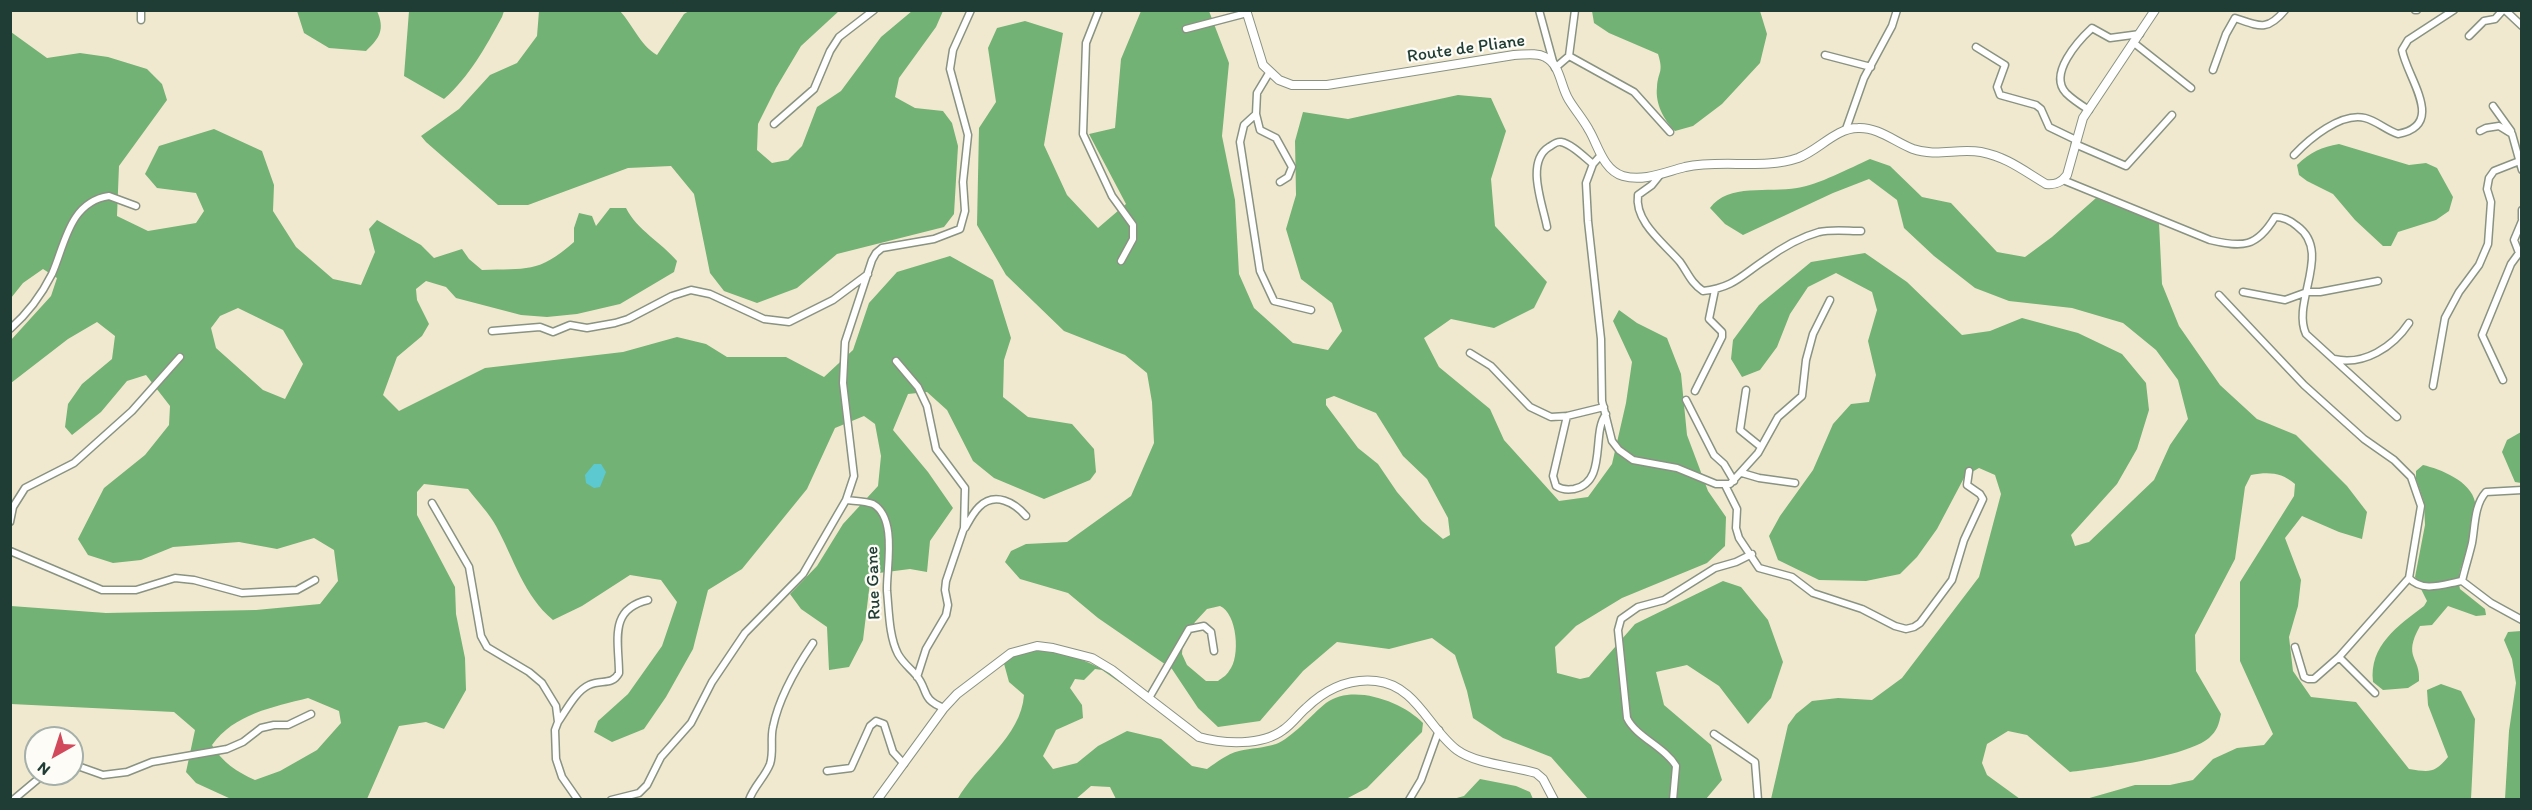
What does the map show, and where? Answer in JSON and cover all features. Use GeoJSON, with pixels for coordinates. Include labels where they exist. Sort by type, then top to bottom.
{"type":"FeatureCollection","features":[{"type":"Feature","properties":{"kind":"street"},"geometry":{"type":"LineString","coordinates":[[141,10],[141,20]]}},
{"type":"Feature","properties":{"kind":"street"},"geometry":{"type":"LineString","coordinates":[[774,124],[814,89],[830,51],[839,37],[874,10]]}},
{"type":"Feature","properties":{"kind":"street"},"geometry":{"type":"LineString","coordinates":[[611,800],[639,793],[647,785],[661,757],[691,723],[712,681],[745,633],[803,574],[846,500],[854,476],[842,366],[845,342],[876,253],[882,248],[934,239],[960,229],[963,222],[963,182],[968,135],[950,69],[953,50],[971,10]]}},
{"type":"Feature","properties":{"kind":"street"},"geometry":{"type":"LineString","coordinates":[[1099,10],[1086,43],[1086,105],[1083,135],[1112,196],[1133,225],[1133,240],[1121,261]]}},
{"type":"Feature","properties":{"kind":"street"},"geometry":{"type":"LineString","coordinates":[[1539,10],[1555,67],[1569,100],[1590,130],[1606,164],[1621,176],[1642,178],[1704,164],[1779,162],[1797,158],[1815,150],[1846,129],[1870,129],[1914,149],[1928,152],[1981,152],[2005,158],[2046,184],[2053,185],[2063,180],[2071,163],[2080,125],[2155,10]]}},
{"type":"Feature","properties":{"kind":"street"},"geometry":{"type":"LineString","coordinates":[[1555,67],[1569,56],[1575,10]]}},
{"type":"Feature","properties":{"kind":"street"},"geometry":{"type":"LineString","coordinates":[[1846,129],[1864,78],[1892,26],[1897,10]]}},
{"type":"Feature","properties":{"kind":"street"},"geometry":{"type":"LineString","coordinates":[[2212,70],[2235,18],[2259,26],[2270,25],[2285,10]]}},
{"type":"Feature","properties":{"kind":"street"},"geometry":{"type":"LineString","coordinates":[[2294,155],[2320,131],[2345,118],[2367,118],[2398,134],[2417,126],[2422,117],[2423,107],[2408,72],[2402,50],[2408,40],[2454,10]]}},
{"type":"Feature","properties":{"kind":"street"},"geometry":{"type":"LineString","coordinates":[[2469,36],[2487,19],[2495,19],[2504,10],[2522,26]]}},
{"type":"Feature","properties":{"kind":"street"},"geometry":{"type":"LineString","coordinates":[[1186,29],[1247,12],[1258,55],[1269,73],[1257,93],[1256,114],[1260,130],[1276,138],[1292,168],[1288,177],[1280,182]]}},
{"type":"Feature","properties":{"kind":"street"},"geometry":{"type":"LineString","coordinates":[[2089,110],[2065,92],[2060,82],[2063,64],[2092,28],[2110,38],[2141,34]]}},
{"type":"Feature","properties":{"kind":"street"},"geometry":{"type":"LineString","coordinates":[[2134,43],[2191,88]]}},
{"type":"Feature","properties":{"kind":"street"},"geometry":{"type":"LineString","coordinates":[[1976,47],[2006,65],[1997,87],[2000,95],[2036,105],[2041,109],[2049,127],[2126,166],[2172,115]]}},
{"type":"Feature","properties":{"kind":"street","name":"Route de Pliane"},"geometry":{"type":"LineString","coordinates":[[1269,73],[1279,80],[1305,86],[1327,85],[1514,55],[1542,55],[1555,67]]}},
{"type":"Feature","properties":{"kind":"street"},"geometry":{"type":"LineString","coordinates":[[1825,55],[1871,67]]}},
{"type":"Feature","properties":{"kind":"street"},"geometry":{"type":"LineString","coordinates":[[1569,56],[1634,92],[1670,132]]}},
{"type":"Feature","properties":{"kind":"street"},"geometry":{"type":"LineString","coordinates":[[2493,106],[2511,128],[2522,171]]}},
{"type":"Feature","properties":{"kind":"street"},"geometry":{"type":"LineString","coordinates":[[1256,114],[1244,125],[1240,142],[1260,271],[1274,301],[1311,310]]}},
{"type":"Feature","properties":{"kind":"street"},"geometry":{"type":"LineString","coordinates":[[2480,131],[2499,126],[2512,134]]}},
{"type":"Feature","properties":{"kind":"street"},"geometry":{"type":"LineString","coordinates":[[1547,227],[1537,172],[1540,155],[1559,142],[1566,144],[1593,164]]}},
{"type":"Feature","properties":{"kind":"street"},"geometry":{"type":"LineString","coordinates":[[1601,155],[1593,164],[1586,183],[1601,339],[1602,401],[1612,441],[1619,450],[1633,460],[1677,468],[1716,484],[1725,485],[1734,481],[1761,447],[1778,417],[1802,396],[1806,360],[1813,334],[1830,300]]}},
{"type":"Feature","properties":{"kind":"street"},"geometry":{"type":"LineString","coordinates":[[2433,386],[2445,318],[2459,292],[2480,265],[2488,244],[2491,202],[2487,189],[2489,178],[2494,171],[2520,161]]}},
{"type":"Feature","properties":{"kind":"street"},"geometry":{"type":"LineString","coordinates":[[1660,175],[1638,195],[1637,201],[1641,214],[1658,240],[1683,266],[1695,286],[1703,291],[1715,290],[1739,280],[1764,260],[1803,238],[1828,231],[1862,231]]}},
{"type":"Feature","properties":{"kind":"street"},"geometry":{"type":"LineString","coordinates":[[2063,180],[2201,236],[2228,244],[2241,245],[2253,242],[2268,230],[2276,217],[2283,217],[2303,230],[2308,238],[2312,255],[2302,315],[2303,329],[2311,341],[2397,417]]}},
{"type":"Feature","properties":{"kind":"street"},"geometry":{"type":"LineString","coordinates":[[10,329],[48,279],[68,228],[85,208],[109,196],[136,206]]}},
{"type":"Feature","properties":{"kind":"street"},"geometry":{"type":"LineString","coordinates":[[2504,380],[2482,335],[2511,264],[2519,253],[2514,240],[2522,220],[2522,210]]}},
{"type":"Feature","properties":{"kind":"street"},"geometry":{"type":"LineString","coordinates":[[492,331],[540,327],[553,332],[570,325],[587,328],[615,323],[628,319],[672,296],[691,291],[710,294],[764,319],[789,322],[833,300],[868,273]]}},
{"type":"Feature","properties":{"kind":"street"},"geometry":{"type":"LineString","coordinates":[[2243,292],[2285,300],[2307,292],[2320,292],[2378,281]]}},
{"type":"Feature","properties":{"kind":"street"},"geometry":{"type":"LineString","coordinates":[[1695,391],[1722,337],[1722,332],[1709,319],[1715,290]]}},
{"type":"Feature","properties":{"kind":"street"},"geometry":{"type":"LineString","coordinates":[[2219,295],[2304,385],[2364,440],[2394,460],[2411,477],[2421,506],[2409,578],[2339,657],[2314,679],[2308,680],[2304,677],[2295,647]]}},
{"type":"Feature","properties":{"kind":"street"},"geometry":{"type":"LineString","coordinates":[[2331,358],[2346,361],[2365,358],[2392,345],[2409,323]]}},
{"type":"Feature","properties":{"kind":"street"},"geometry":{"type":"LineString","coordinates":[[1470,353],[1491,366],[1530,407],[1551,417],[1605,411]]}},
{"type":"Feature","properties":{"kind":"street"},"geometry":{"type":"LineString","coordinates":[[10,522],[13,507],[25,488],[74,463],[132,411],[180,357]]}},
{"type":"Feature","properties":{"kind":"street"},"geometry":{"type":"LineString","coordinates":[[896,360],[918,387],[927,406],[936,448],[965,489],[964,528]]}},
{"type":"Feature","properties":{"kind":"street"},"geometry":{"type":"LineString","coordinates":[[1746,390],[1740,430],[1761,447]]}},
{"type":"Feature","properties":{"kind":"street"},"geometry":{"type":"LineString","coordinates":[[1686,400],[1714,455],[1724,464],[1734,481]]}},
{"type":"Feature","properties":{"kind":"street"},"geometry":{"type":"LineString","coordinates":[[1567,416],[1553,476],[1556,486],[1562,490],[1580,487],[1592,475],[1598,455],[1605,411]]}},
{"type":"Feature","properties":{"kind":"street"},"geometry":{"type":"LineString","coordinates":[[1725,485],[1737,509],[1736,528],[1739,538],[1752,554],[1759,568],[1792,577],[1813,593],[1862,609],[1895,626],[1906,629],[1920,622],[1952,580],[1964,540],[1983,499],[1967,485],[1969,471]]}},
{"type":"Feature","properties":{"kind":"street"},"geometry":{"type":"LineString","coordinates":[[1742,473],[1795,483]]}},
{"type":"Feature","properties":{"kind":"street"},"geometry":{"type":"LineString","coordinates":[[2462,581],[2472,545],[2477,510],[2483,496],[2486,492],[2522,490]]}},
{"type":"Feature","properties":{"kind":"street","name":"Rue Gane"},"geometry":{"type":"LineString","coordinates":[[846,500],[872,503],[879,509],[884,519],[890,554],[887,589],[892,634],[897,654],[917,677],[928,699],[944,708]]}},
{"type":"Feature","properties":{"kind":"street"},"geometry":{"type":"LineString","coordinates":[[917,677],[926,649],[946,615],[948,605],[946,581],[964,528],[979,507],[995,501],[1008,500],[1016,504],[1026,516]]}},
{"type":"Feature","properties":{"kind":"street"},"geometry":{"type":"LineString","coordinates":[[432,503],[469,567],[481,636],[487,647],[543,683],[556,706],[558,722]]}},
{"type":"Feature","properties":{"kind":"street"},"geometry":{"type":"LineString","coordinates":[[10,551],[102,590],[136,590],[175,578],[194,580],[242,593],[297,590],[315,580]]}},
{"type":"Feature","properties":{"kind":"street"},"geometry":{"type":"LineString","coordinates":[[1673,800],[1676,766],[1650,740],[1631,726],[1627,718],[1618,630],[1621,619],[1638,606],[1664,600],[1715,568],[1736,562],[1752,554]]}},
{"type":"Feature","properties":{"kind":"street"},"geometry":{"type":"LineString","coordinates":[[2409,578],[2418,586],[2424,587],[2462,581],[2491,603],[2522,620]]}},
{"type":"Feature","properties":{"kind":"street"},"geometry":{"type":"LineString","coordinates":[[578,800],[562,777],[556,759],[555,730],[579,692],[588,685],[608,682],[617,677],[619,673],[617,631],[624,612],[634,603],[648,600]]}},
{"type":"Feature","properties":{"kind":"street"},"geometry":{"type":"LineString","coordinates":[[1149,698],[1189,629],[1204,626],[1211,632],[1214,651]]}},
{"type":"Feature","properties":{"kind":"street"},"geometry":{"type":"LineString","coordinates":[[749,800],[751,792],[765,775],[771,760],[772,728],[776,713],[800,663],[813,643]]}},
{"type":"Feature","properties":{"kind":"street"},"geometry":{"type":"LineString","coordinates":[[877,800],[944,708],[957,694],[1002,658],[1021,649],[1037,646],[1092,658],[1199,737],[1215,741],[1271,737],[1284,730],[1307,706],[1330,689],[1348,681],[1377,681],[1401,690],[1419,705],[1458,751],[1475,758],[1536,773],[1543,779],[1554,800]]}},
{"type":"Feature","properties":{"kind":"street"},"geometry":{"type":"LineString","coordinates":[[2339,657],[2375,693]]}},
{"type":"Feature","properties":{"kind":"street"},"geometry":{"type":"LineString","coordinates":[[84,768],[103,775],[127,772],[152,762],[227,749],[243,742],[261,728],[288,725],[311,714]]}},
{"type":"Feature","properties":{"kind":"street"},"geometry":{"type":"LineString","coordinates":[[827,771],[851,768],[870,726],[876,721],[884,724],[893,752],[904,764]]}},
{"type":"Feature","properties":{"kind":"street"},"geometry":{"type":"LineString","coordinates":[[1408,800],[1420,780],[1439,730]]}},
{"type":"Feature","properties":{"kind":"street"},"geometry":{"type":"LineString","coordinates":[[1714,734],[1755,762],[1758,800]]}},
{"type":"Feature","properties":{"kind":"street"},"geometry":{"type":"LineString","coordinates":[[13,800],[30,786]]}},
{"type":"Feature","properties":{"kind":"green space"},"geometry":{"type":"Polygon","coordinates":[[[297,11],[377,11],[381,23],[380,33],[366,51],[329,48],[304,33],[297,11]]]}},
{"type":"Feature","properties":{"kind":"green space"},"geometry":{"type":"Polygon","coordinates":[[[409,11],[504,11],[476,61],[462,81],[444,99],[404,76],[409,11]]]}},
{"type":"Feature","properties":{"kind":"green space"},"geometry":{"type":"Polygon","coordinates":[[[539,11],[620,11],[646,46],[657,55],[684,14],[689,11],[839,11],[801,46],[758,124],[757,150],[772,163],[788,160],[802,146],[817,107],[841,91],[881,37],[912,11],[943,11],[936,27],[899,78],[895,97],[915,108],[943,111],[952,123],[958,146],[954,214],[944,227],[837,254],[797,288],[757,303],[724,291],[710,273],[694,194],[671,166],[628,168],[528,205],[498,205],[421,136],[459,109],[490,75],[517,63],[537,36],[539,11]]]}},
{"type":"Feature","properties":{"kind":"green space"},"geometry":{"type":"Polygon","coordinates":[[[1141,11],[1209,11],[1229,63],[1222,136],[1235,200],[1239,274],[1254,308],[1293,343],[1328,350],[1342,331],[1332,303],[1301,279],[1286,229],[1296,195],[1295,141],[1303,112],[1348,119],[1458,95],[1491,98],[1506,131],[1491,179],[1495,226],[1547,282],[1534,308],[1494,328],[1451,319],[1424,338],[1439,367],[1490,409],[1504,440],[1559,501],[1588,497],[1612,464],[1626,403],[1632,362],[1613,321],[1619,310],[1637,323],[1667,338],[1681,374],[1687,435],[1708,491],[1726,517],[1725,546],[1707,563],[1622,598],[1576,626],[1555,647],[1557,673],[1580,679],[1589,677],[1635,624],[1723,581],[1741,587],[1768,620],[1783,662],[1771,698],[1748,724],[1719,686],[1687,665],[1656,672],[1664,705],[1711,745],[1722,780],[1706,799],[1588,799],[1551,757],[1503,738],[1473,718],[1455,655],[1432,638],[1389,649],[1337,642],[1303,671],[1260,721],[1218,727],[1198,708],[1172,669],[1098,618],[1068,593],[1020,579],[1005,562],[1011,551],[1026,544],[1067,542],[1131,496],[1154,443],[1152,402],[1147,373],[1125,355],[1064,331],[1006,275],[977,225],[979,128],[996,102],[988,48],[997,28],[1025,21],[1063,33],[1044,145],[1067,195],[1098,228],[1126,204],[1089,134],[1115,128],[1121,59],[1141,11]],[[1334,396],[1326,399],[1326,405],[1358,448],[1378,464],[1397,492],[1422,521],[1443,539],[1450,535],[1448,518],[1427,479],[1403,456],[1376,413],[1334,396]],[[1220,606],[1207,609],[1195,622],[1183,642],[1182,654],[1187,665],[1206,681],[1218,681],[1226,675],[1235,656],[1233,626],[1226,610],[1220,606]]]}},
{"type":"Feature","properties":{"kind":"green space"},"geometry":{"type":"Polygon","coordinates":[[[1592,11],[1760,11],[1767,34],[1760,63],[1722,104],[1693,126],[1675,131],[1664,117],[1657,100],[1661,69],[1658,54],[1609,33],[1594,23],[1592,11]]]}},
{"type":"Feature","properties":{"kind":"green space"},"geometry":{"type":"Polygon","coordinates":[[[11,32],[47,58],[80,53],[108,57],[147,69],[162,84],[167,100],[119,166],[117,216],[148,231],[196,223],[204,211],[196,193],[157,188],[145,174],[159,146],[214,129],[262,151],[274,185],[273,211],[296,247],[333,279],[361,285],[375,252],[369,229],[377,220],[421,245],[434,258],[462,249],[469,259],[482,270],[521,269],[551,260],[574,242],[574,228],[579,213],[592,216],[596,226],[610,208],[626,208],[636,223],[677,261],[674,272],[620,304],[577,314],[547,317],[521,315],[456,298],[446,287],[426,281],[416,289],[417,300],[429,324],[422,336],[397,357],[383,395],[399,411],[485,368],[623,352],[677,337],[706,344],[727,357],[786,357],[824,377],[853,350],[869,303],[897,272],[950,256],[993,280],[1011,338],[1004,360],[1003,397],[1028,417],[1072,424],[1094,449],[1096,472],[1090,480],[1044,499],[994,478],[973,461],[947,410],[927,392],[908,394],[893,430],[928,472],[953,508],[930,541],[927,572],[910,569],[871,574],[863,640],[849,667],[829,670],[827,627],[801,609],[790,594],[817,566],[843,524],[878,486],[881,456],[875,424],[864,416],[835,428],[807,489],[742,569],[708,590],[693,649],[666,697],[644,729],[612,742],[594,732],[598,721],[628,694],[662,646],[677,602],[661,580],[630,575],[582,606],[553,620],[534,600],[493,521],[468,489],[424,484],[417,492],[417,515],[455,587],[456,614],[465,658],[466,690],[444,729],[426,722],[399,726],[367,799],[231,799],[196,783],[186,772],[195,730],[174,712],[11,704],[11,606],[106,613],[256,610],[320,604],[338,581],[334,550],[314,538],[277,549],[239,542],[173,547],[141,560],[113,563],[88,555],[78,539],[104,488],[145,455],[169,425],[170,406],[146,375],[127,381],[101,412],[72,435],[65,427],[68,404],[82,384],[112,359],[115,336],[97,322],[68,339],[11,383],[11,340],[51,296],[57,278],[43,269],[23,283],[11,298],[11,32]],[[238,308],[220,316],[211,328],[216,348],[263,390],[285,399],[303,364],[283,330],[238,308]],[[308,698],[255,713],[231,726],[212,745],[230,766],[255,780],[280,771],[317,750],[341,723],[339,711],[308,698]]]}},
{"type":"Feature","properties":{"kind":"green space"},"geometry":{"type":"Polygon","coordinates":[[[2339,144],[2409,165],[2426,163],[2437,168],[2453,197],[2449,211],[2436,220],[2398,232],[2391,246],[2383,246],[2355,220],[2333,194],[2299,175],[2297,165],[2312,153],[2339,144]]]}},
{"type":"Feature","properties":{"kind":"green space"},"geometry":{"type":"Polygon","coordinates":[[[1870,159],[1890,166],[1922,197],[1951,203],[1997,252],[2025,257],[2052,237],[2096,198],[2159,223],[2162,284],[2179,326],[2220,385],[2257,419],[2296,435],[2347,486],[2367,512],[2362,539],[2302,516],[2285,538],[2301,580],[2298,606],[2289,637],[2293,671],[2311,697],[2356,702],[2409,769],[2422,771],[2435,769],[2448,757],[2428,705],[2427,690],[2441,684],[2461,691],[2475,719],[2471,799],[2086,799],[2135,785],[2170,785],[2193,780],[2213,759],[2237,748],[2264,745],[2273,734],[2240,661],[2240,582],[2294,496],[2295,484],[2285,477],[2269,473],[2251,475],[2245,487],[2235,559],[2195,635],[2196,671],[2221,714],[2214,733],[2209,738],[2198,745],[2163,756],[2070,772],[2027,735],[2008,731],[1987,744],[1982,763],[1987,775],[2020,799],[1771,799],[1788,725],[1796,714],[1812,701],[1838,698],[1872,700],[1902,678],[1979,577],[2001,494],[1995,475],[1979,468],[1965,476],[1937,529],[1917,557],[1900,574],[1866,581],[1819,580],[1778,560],[1769,536],[1780,516],[1813,470],[1833,424],[1851,404],[1869,402],[1876,375],[1868,341],[1877,310],[1872,292],[1836,273],[1808,287],[1790,314],[1777,347],[1760,370],[1742,377],[1731,359],[1733,340],[1759,305],[1811,262],[1865,253],[1907,282],[1962,335],[1990,331],[2022,318],[2078,333],[2122,354],[2146,383],[2149,410],[2137,449],[2117,484],[2071,535],[2075,546],[2089,542],[2154,480],[2170,445],[2188,419],[2178,380],[2156,350],[2123,323],[2072,308],[2009,301],[1975,288],[1934,256],[1904,228],[1897,200],[1869,179],[1833,193],[1743,235],[1725,224],[1710,208],[1727,195],[1750,190],[1805,186],[1834,176],[1870,159]]]}},
{"type":"Feature","properties":{"kind":"green space"},"geometry":{"type":"Polygon","coordinates":[[[2521,432],[2521,483],[2515,482],[2502,452],[2507,440],[2521,432]]]}},
{"type":"Feature","properties":{"kind":"green space"},"geometry":{"type":"Polygon","coordinates":[[[2423,465],[2454,477],[2468,488],[2475,502],[2475,517],[2459,583],[2460,589],[2485,609],[2486,615],[2476,616],[2448,606],[2432,625],[2420,626],[2412,651],[2419,673],[2419,681],[2408,688],[2383,690],[2373,682],[2376,657],[2395,629],[2427,601],[2415,577],[2425,525],[2424,502],[2416,479],[2416,471],[2423,465]]]}},
{"type":"Feature","properties":{"kind":"green space"},"geometry":{"type":"Polygon","coordinates":[[[2521,631],[2521,799],[2505,799],[2509,731],[2516,683],[2512,659],[2504,640],[2508,632],[2521,631]]]}},
{"type":"Feature","properties":{"kind":"green space"},"geometry":{"type":"Polygon","coordinates":[[[1032,650],[1080,659],[1101,669],[1124,682],[1122,684],[1102,670],[1095,669],[1084,680],[1075,679],[1070,688],[1082,705],[1083,718],[1056,730],[1043,756],[1053,769],[1077,763],[1098,746],[1127,731],[1161,739],[1192,766],[1207,769],[1235,752],[1282,741],[1326,703],[1337,697],[1350,695],[1377,698],[1403,708],[1423,723],[1422,732],[1367,788],[1346,799],[1116,799],[1110,787],[1091,786],[1076,799],[957,800],[965,787],[1007,737],[1021,710],[1024,695],[1009,682],[1003,660],[1032,650]]]}},
{"type":"Feature","properties":{"kind":"green space"},"geometry":{"type":"Polygon","coordinates":[[[1480,779],[1516,786],[1530,792],[1533,799],[1453,799],[1464,796],[1480,779]]]}},
{"type":"Feature","properties":{"kind":"water"},"geometry":{"type":"Polygon","coordinates":[[[594,464],[601,464],[606,472],[600,487],[594,488],[586,483],[585,475],[594,464]]]}}]}
